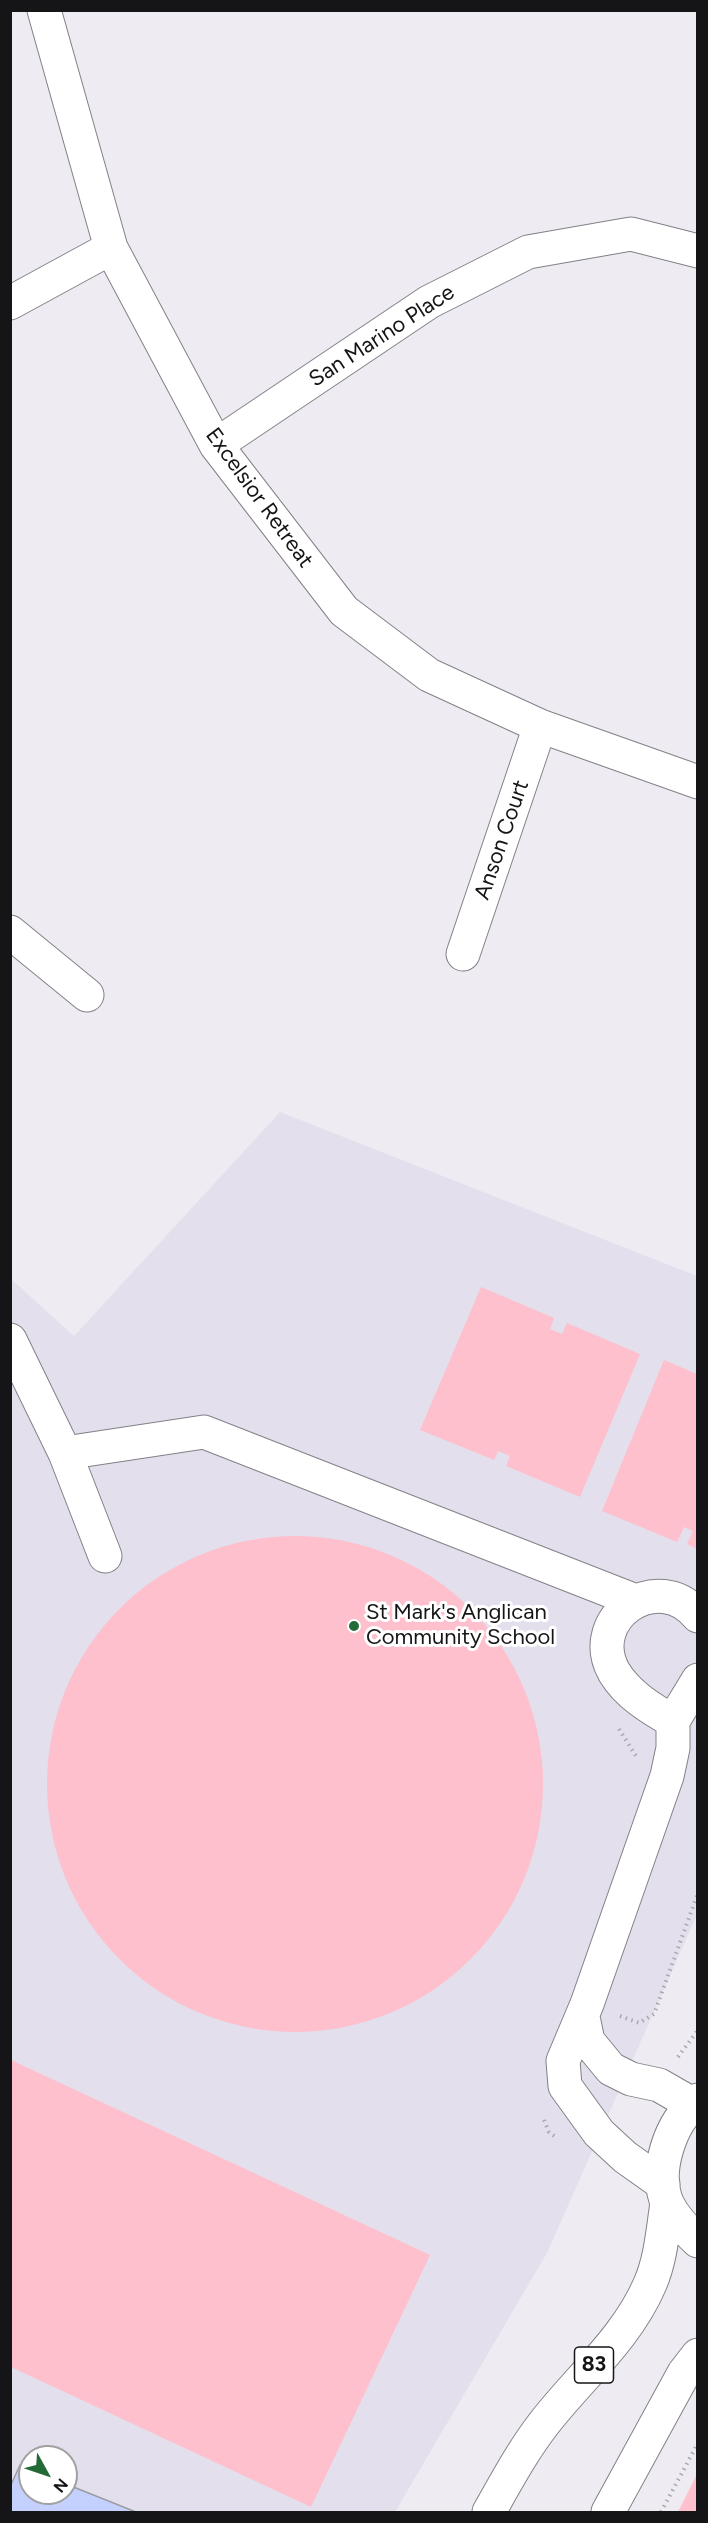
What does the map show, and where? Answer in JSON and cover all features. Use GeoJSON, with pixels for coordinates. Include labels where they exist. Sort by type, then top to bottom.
{"type":"FeatureCollection","features":[{"type":"Feature","properties":{"kind":"street","name":"Excelsior Retreat"},"geometry":{"type":"LineString","coordinates":[[44,10],[111,248],[216,445],[344,611],[429,675],[540,726],[698,782]]}},
{"type":"Feature","properties":{"kind":"street","name":"San Marino Place"},"geometry":{"type":"LineString","coordinates":[[216,445],[429,302],[528,252],[631,234],[698,251]]}},
{"type":"Feature","properties":{"kind":"street"},"geometry":{"type":"LineString","coordinates":[[10,303],[111,248]]}},
{"type":"Feature","properties":{"kind":"street","name":"Anson Court"},"geometry":{"type":"LineString","coordinates":[[463,954],[540,726]]}},
{"type":"Feature","properties":{"kind":"street"},"geometry":{"type":"LineString","coordinates":[[10,932],[87,995]]}},
{"type":"Feature","properties":{"kind":"street"},"geometry":{"type":"LineString","coordinates":[[10,1340],[65,1453],[105,1556]]}},
{"type":"Feature","properties":{"kind":"street"},"geometry":{"type":"LineString","coordinates":[[65,1453],[204,1432],[636,1601]]}},
{"type":"Feature","properties":{"kind":"street"},"geometry":{"type":"LineString","coordinates":[[673,1721],[649,1708],[614,1672],[609,1656],[608,1640],[612,1624],[623,1610],[636,1601],[652,1596],[669,1597],[684,1603],[698,1616]]}},
{"type":"Feature","properties":{"kind":"street"},"geometry":{"type":"LineString","coordinates":[[698,1680],[673,1721],[673,1748],[667,1776],[585,2010],[571,2036],[563,2061],[565,2086],[598,2133],[665,2193],[675,2217],[698,2241]]}},
{"type":"Feature","properties":{"kind":"street"},"geometry":{"type":"LineString","coordinates":[[585,2010],[588,2041],[611,2069],[630,2079],[659,2085],[695,2102]]}},
{"type":"Feature","properties":{"kind":"street","name":"83"},"geometry":{"type":"LineString","coordinates":[[489,2512],[517,2462],[545,2422],[638,2310],[651,2282],[665,2193],[664,2162],[670,2140],[695,2102]]}},
{"type":"Feature","properties":{"kind":"street"},"geometry":{"type":"LineString","coordinates":[[608,2512],[684,2373],[698,2355]]}},
{"type":"Feature","properties":{"kind":"path"},"geometry":{"type":"LineString","coordinates":[[617,1726],[640,1763]]}},
{"type":"Feature","properties":{"kind":"path"},"geometry":{"type":"LineString","coordinates":[[585,2010],[639,2023],[654,2014],[698,1893]]}},
{"type":"Feature","properties":{"kind":"path"},"geometry":{"type":"LineString","coordinates":[[659,2085],[698,2030]]}},
{"type":"Feature","properties":{"kind":"path"},"geometry":{"type":"LineString","coordinates":[[661,2512],[698,2443]]}},
{"type":"Feature","properties":{"kind":"shaded area","name":"St Mark's Anglican Community School"},"geometry":{"type":"Polygon","coordinates":[[[280,1112],[697,1276],[697,1915],[547,2253],[395,2512],[11,2512],[10,1278],[74,1336],[280,1112]]]}},
{"type":"Feature","properties":{"kind":"shaded area"},"geometry":{"type":"Polygon","coordinates":[[[481,1287],[554,1318],[550,1329],[562,1334],[567,1323],[640,1354],[580,1497],[506,1466],[510,1456],[498,1451],[494,1460],[420,1430],[481,1287]]]}},
{"type":"Feature","properties":{"kind":"shaded area"},"geometry":{"type":"Polygon","coordinates":[[[664,1360],[697,1374],[697,1549],[687,1544],[693,1531],[684,1527],[677,1542],[602,1511],[664,1360]]]}},
{"type":"Feature","properties":{"kind":"shaded area"},"geometry":{"type":"Polygon","coordinates":[[[295,1536],[343,1541],[390,1555],[433,1578],[470,1609],[501,1646],[524,1689],[538,1736],[543,1784],[538,1832],[524,1879],[501,1922],[470,1959],[433,1990],[390,2013],[343,2027],[295,2032],[247,2027],[200,2013],[157,1990],[120,1959],[89,1922],[66,1879],[52,1832],[47,1784],[52,1736],[66,1689],[89,1646],[120,1609],[157,1578],[200,1555],[247,1541],[295,1536]]]}},
{"type":"Feature","properties":{"kind":"shaded area"},"geometry":{"type":"Polygon","coordinates":[[[11,2060],[430,2255],[311,2507],[11,2367],[11,2060]]]}},
{"type":"Feature","properties":{"kind":"shaded area"},"geometry":{"type":"Polygon","coordinates":[[[697,2474],[697,2512],[678,2512],[697,2474]]]}},
{"type":"Feature","properties":{"kind":"building"},"geometry":{"type":"Polygon","coordinates":[[[18,2469],[18,2505],[78,2505],[78,2489],[136,2512],[10,2512],[10,2487],[18,2469]]]}},
{"type":"Feature","properties":{"kind":"place","name":"St Mark's Anglican Community School"},"geometry":{"type":"Point","coordinates":[354,1626]}}]}
